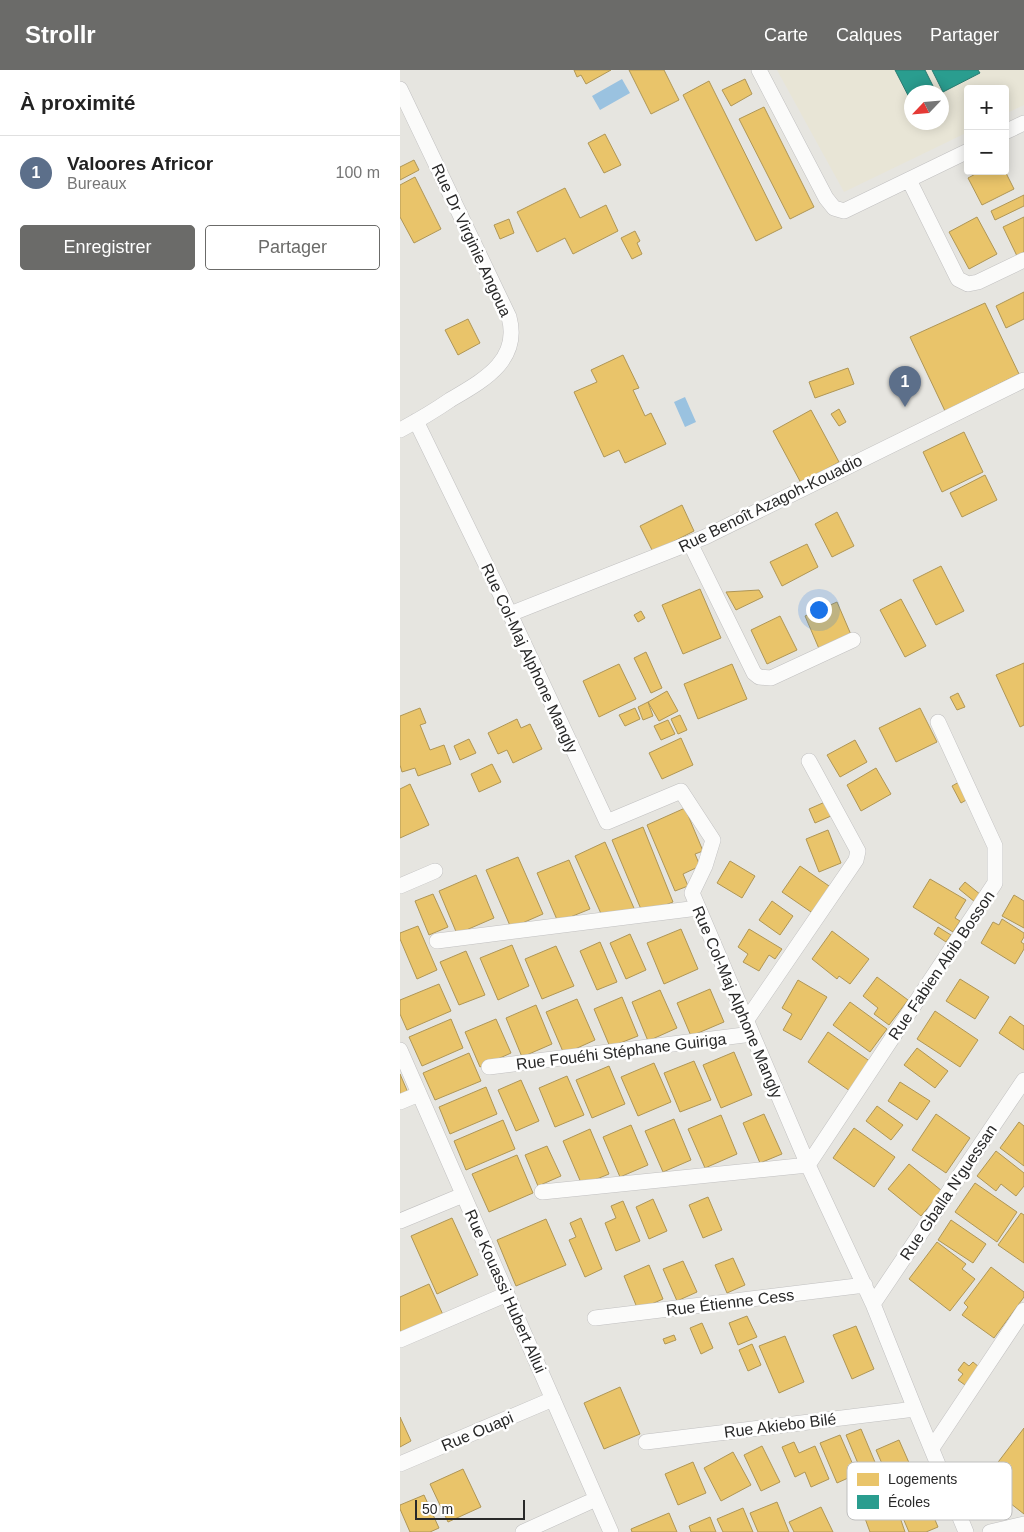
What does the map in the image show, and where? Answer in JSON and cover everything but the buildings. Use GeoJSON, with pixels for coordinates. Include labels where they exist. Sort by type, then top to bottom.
{"type":"FeatureCollection","features":[{"type":"Feature","properties":{"kind":"street"},"geometry":{"type":"LineString","coordinates":[[759,70],[826,198],[834,208],[844,211],[964,153]]}},
{"type":"Feature","properties":{"kind":"street","name":"Rue Dr Virginie Angoua"},"geometry":{"type":"LineString","coordinates":[[400,89],[509,317],[513,331],[505,356],[484,380],[400,430]]}},
{"type":"Feature","properties":{"kind":"street"},"geometry":{"type":"LineString","coordinates":[[1009,130],[1024,123]]}},
{"type":"Feature","properties":{"kind":"street"},"geometry":{"type":"LineString","coordinates":[[909,180],[958,279],[968,284],[978,282],[1024,260]]}},
{"type":"Feature","properties":{"kind":"street","name":"Rue Benoît Azagoh-Kouadio"},"geometry":{"type":"LineString","coordinates":[[510,614],[690,543],[1024,380]]}},
{"type":"Feature","properties":{"kind":"street","name":"Rue Col-Maj Alphone Mangly"},"geometry":{"type":"LineString","coordinates":[[416,421],[510,614],[607,822],[681,791],[713,840],[705,866],[692,893],[808,1165],[865,1285],[914,1409],[938,1462]]}},
{"type":"Feature","properties":{"kind":"street"},"geometry":{"type":"LineString","coordinates":[[690,543],[754,673],[758,676],[771,678],[853,640]]}},
{"type":"Feature","properties":{"kind":"street","name":"Rue Fabien Abib Bosson"},"geometry":{"type":"LineString","coordinates":[[808,1165],[996,883],[995,846],[938,722]]}},
{"type":"Feature","properties":{"kind":"street"},"geometry":{"type":"LineString","coordinates":[[749,1027],[856,860],[858,851],[809,761]]}},
{"type":"Feature","properties":{"kind":"street"},"geometry":{"type":"LineString","coordinates":[[400,886],[435,871]]}},
{"type":"Feature","properties":{"kind":"street"},"geometry":{"type":"LineString","coordinates":[[437,941],[698,908]]}},
{"type":"Feature","properties":{"kind":"street","name":"Rue Fouéhi Stéphane Guiriga"},"geometry":{"type":"LineString","coordinates":[[489,1067],[749,1027]]}},
{"type":"Feature","properties":{"kind":"street","name":"Rue Kouassi Hubert Allui"},"geometry":{"type":"LineString","coordinates":[[400,1050],[611,1532]]}},
{"type":"Feature","properties":{"kind":"street","name":"Rue Gballa N'guessan"},"geometry":{"type":"LineString","coordinates":[[873,1304],[1024,1080]]}},
{"type":"Feature","properties":{"kind":"street"},"geometry":{"type":"LineString","coordinates":[[400,1102],[419,1094]]}},
{"type":"Feature","properties":{"kind":"street"},"geometry":{"type":"LineString","coordinates":[[542,1192],[808,1165]]}},
{"type":"Feature","properties":{"kind":"street"},"geometry":{"type":"LineString","coordinates":[[400,1221],[463,1195]]}},
{"type":"Feature","properties":{"kind":"street","name":"Rue Étienne Cess"},"geometry":{"type":"LineString","coordinates":[[595,1318],[865,1285]]}},
{"type":"Feature","properties":{"kind":"street"},"geometry":{"type":"LineString","coordinates":[[400,1340],[508,1294]]}},
{"type":"Feature","properties":{"kind":"street"},"geometry":{"type":"LineString","coordinates":[[932,1448],[1024,1310]]}},
{"type":"Feature","properties":{"kind":"street","name":"Rue Ouapi"},"geometry":{"type":"LineString","coordinates":[[400,1464],[553,1399]]}},
{"type":"Feature","properties":{"kind":"street","name":"Rue Akiebo Bilé"},"geometry":{"type":"LineString","coordinates":[[646,1442],[914,1409]]}},
{"type":"Feature","properties":{"kind":"street"},"geometry":{"type":"LineString","coordinates":[[523,1532],[596,1499]]}},
{"type":"Feature","properties":{"kind":"street","name":"Rue Col-Maj Alphone Mangly"},"geometry":{"type":"LineString","coordinates":[[961,1520],[966,1532]]}},
{"type":"Feature","properties":{"kind":"street"},"geometry":{"type":"LineString","coordinates":[[990,1532],[1024,1524]]}},
{"type":"Feature","properties":{"kind":"shaded area"},"geometry":{"type":"Polygon","coordinates":[[[777,70],[1024,70],[1024,105],[1009,112],[1009,85],[964,85],[964,134],[844,192],[777,70]]]}},
{"type":"Feature","properties":{"kind":"water"},"geometry":{"type":"Polygon","coordinates":[[[622,79],[630,93],[600,110],[592,96],[622,79]]]}},
{"type":"Feature","properties":{"kind":"water"},"geometry":{"type":"Polygon","coordinates":[[[685,397],[696,422],[685,427],[674,402],[685,397]]]}},
{"type":"Feature","properties":{"kind":"place","name":"Valoores Africor"},"geometry":{"type":"Point","coordinates":[905,407]}}]}
